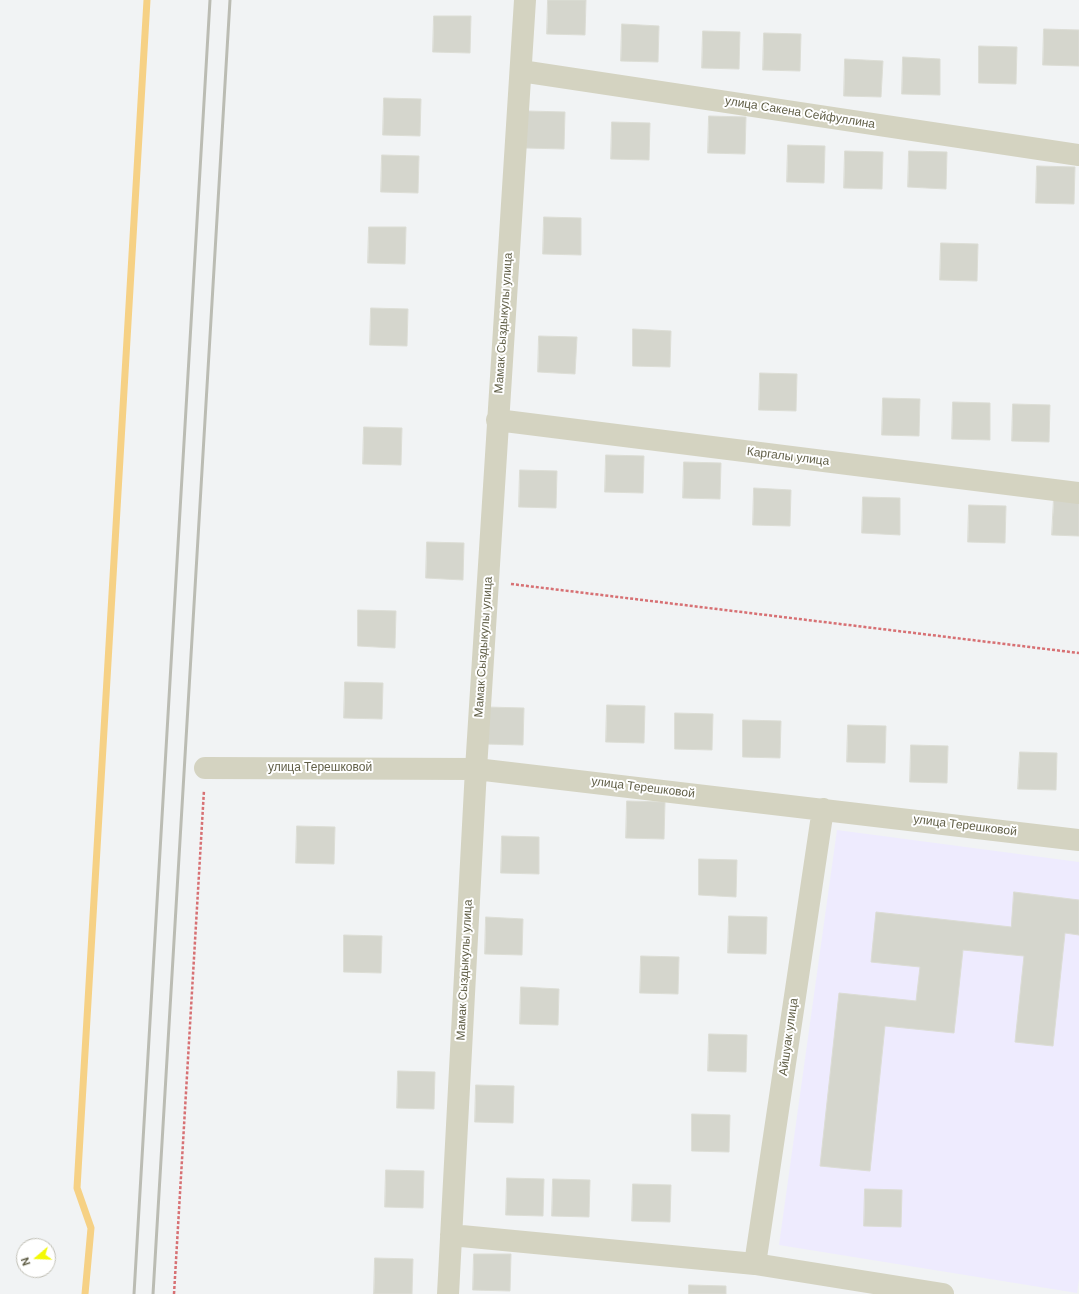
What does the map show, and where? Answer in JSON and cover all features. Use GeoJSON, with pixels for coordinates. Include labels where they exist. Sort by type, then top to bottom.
{"type":"FeatureCollection","features":[{"type":"Feature","properties":{"kind":"street","name":"Мамак Сыздыкулы улица"},"geometry":{"type":"LineString","coordinates":[[448,1294],[476,769],[489,581],[497,420],[525,0]]}},
{"type":"Feature","properties":{"kind":"street","name":"улица Сакена Сейфуллина"},"geometry":{"type":"LineString","coordinates":[[521,71],[1079,155]]}},
{"type":"Feature","properties":{"kind":"street","name":"Каргалы улица"},"geometry":{"type":"LineString","coordinates":[[497,420],[1079,493]]}},
{"type":"Feature","properties":{"kind":"street","name":"улица Терешковой"},"geometry":{"type":"LineString","coordinates":[[205,768],[476,769],[1079,840]]}},
{"type":"Feature","properties":{"kind":"street","name":"Айшуак улица"},"geometry":{"type":"LineString","coordinates":[[755,1264],[823,809]]}},
{"type":"Feature","properties":{"kind":"street"},"geometry":{"type":"LineString","coordinates":[[451,1235],[755,1264],[943,1294]]}},
{"type":"Feature","properties":{"kind":"path"},"geometry":{"type":"LineString","coordinates":[[489,581],[1079,653]]}},
{"type":"Feature","properties":{"kind":"path"},"geometry":{"type":"LineString","coordinates":[[174,1294],[205,768]]}},
{"type":"Feature","properties":{"kind":"shaded area"},"geometry":{"type":"Polygon","coordinates":[[[837,830],[1079,862],[1079,1279],[1077,1293],[779,1245],[837,830]]]}},
{"type":"Feature","properties":{"kind":"building"},"geometry":{"type":"Polygon","coordinates":[[[548,0],[586,0],[585,35],[547,34],[548,0]]]}},
{"type":"Feature","properties":{"kind":"building"},"geometry":{"type":"Polygon","coordinates":[[[434,16],[471,16],[470,53],[433,52],[434,16]]]}},
{"type":"Feature","properties":{"kind":"building"},"geometry":{"type":"Polygon","coordinates":[[[622,24],[659,26],[658,62],[621,61],[622,24]]]}},
{"type":"Feature","properties":{"kind":"building"},"geometry":{"type":"Polygon","coordinates":[[[1044,29],[1079,30],[1079,66],[1043,65],[1044,29]]]}},
{"type":"Feature","properties":{"kind":"building"},"geometry":{"type":"Polygon","coordinates":[[[703,31],[740,32],[739,69],[702,68],[703,31]]]}},
{"type":"Feature","properties":{"kind":"building"},"geometry":{"type":"Polygon","coordinates":[[[764,33],[801,34],[800,71],[763,70],[764,33]]]}},
{"type":"Feature","properties":{"kind":"building"},"geometry":{"type":"Polygon","coordinates":[[[979,46],[1017,47],[1016,84],[979,83],[979,46]]]}},
{"type":"Feature","properties":{"kind":"building"},"geometry":{"type":"Polygon","coordinates":[[[903,57],[940,59],[940,95],[902,94],[903,57]]]}},
{"type":"Feature","properties":{"kind":"building"},"geometry":{"type":"Polygon","coordinates":[[[845,59],[883,61],[881,97],[844,96],[845,59]]]}},
{"type":"Feature","properties":{"kind":"building"},"geometry":{"type":"Polygon","coordinates":[[[384,98],[421,99],[420,136],[383,135],[384,98]]]}},
{"type":"Feature","properties":{"kind":"building"},"geometry":{"type":"Polygon","coordinates":[[[527,111],[565,112],[564,149],[526,148],[527,111]]]}},
{"type":"Feature","properties":{"kind":"building"},"geometry":{"type":"Polygon","coordinates":[[[709,116],[746,117],[745,154],[708,153],[709,116]]]}},
{"type":"Feature","properties":{"kind":"building"},"geometry":{"type":"Polygon","coordinates":[[[612,122],[650,123],[649,160],[611,159],[612,122]]]}},
{"type":"Feature","properties":{"kind":"building"},"geometry":{"type":"Polygon","coordinates":[[[788,145],[825,146],[824,183],[787,182],[788,145]]]}},
{"type":"Feature","properties":{"kind":"building"},"geometry":{"type":"Polygon","coordinates":[[[845,151],[883,152],[882,189],[844,188],[845,151]]]}},
{"type":"Feature","properties":{"kind":"building"},"geometry":{"type":"Polygon","coordinates":[[[909,151],[947,152],[946,189],[908,187],[909,151]]]}},
{"type":"Feature","properties":{"kind":"building"},"geometry":{"type":"Polygon","coordinates":[[[382,155],[419,156],[418,193],[381,192],[382,155]]]}},
{"type":"Feature","properties":{"kind":"building"},"geometry":{"type":"Polygon","coordinates":[[[1037,166],[1075,167],[1074,204],[1036,203],[1037,166]]]}},
{"type":"Feature","properties":{"kind":"building"},"geometry":{"type":"Polygon","coordinates":[[[544,217],[581,218],[581,255],[543,254],[544,217]]]}},
{"type":"Feature","properties":{"kind":"building"},"geometry":{"type":"Polygon","coordinates":[[[369,227],[406,227],[405,264],[368,263],[369,227]]]}},
{"type":"Feature","properties":{"kind":"building"},"geometry":{"type":"Polygon","coordinates":[[[941,243],[978,244],[977,281],[940,280],[941,243]]]}},
{"type":"Feature","properties":{"kind":"building"},"geometry":{"type":"Polygon","coordinates":[[[371,308],[408,309],[407,346],[370,345],[371,308]]]}},
{"type":"Feature","properties":{"kind":"building"},"geometry":{"type":"Polygon","coordinates":[[[633,329],[671,331],[670,367],[633,366],[633,329]]]}},
{"type":"Feature","properties":{"kind":"building"},"geometry":{"type":"Polygon","coordinates":[[[539,336],[577,337],[575,374],[538,372],[539,336]]]}},
{"type":"Feature","properties":{"kind":"building"},"geometry":{"type":"Polygon","coordinates":[[[760,373],[797,374],[796,411],[759,410],[760,373]]]}},
{"type":"Feature","properties":{"kind":"building"},"geometry":{"type":"Polygon","coordinates":[[[883,398],[920,399],[919,436],[882,435],[883,398]]]}},
{"type":"Feature","properties":{"kind":"building"},"geometry":{"type":"Polygon","coordinates":[[[953,402],[990,403],[990,440],[952,439],[953,402]]]}},
{"type":"Feature","properties":{"kind":"building"},"geometry":{"type":"Polygon","coordinates":[[[1013,404],[1050,405],[1049,442],[1012,441],[1013,404]]]}},
{"type":"Feature","properties":{"kind":"building"},"geometry":{"type":"Polygon","coordinates":[[[364,427],[402,428],[401,465],[363,464],[364,427]]]}},
{"type":"Feature","properties":{"kind":"building"},"geometry":{"type":"Polygon","coordinates":[[[606,455],[644,456],[643,493],[605,492],[606,455]]]}},
{"type":"Feature","properties":{"kind":"building"},"geometry":{"type":"Polygon","coordinates":[[[684,462],[721,463],[720,499],[683,498],[684,462]]]}},
{"type":"Feature","properties":{"kind":"building"},"geometry":{"type":"Polygon","coordinates":[[[520,470],[557,471],[556,508],[519,507],[520,470]]]}},
{"type":"Feature","properties":{"kind":"building"},"geometry":{"type":"Polygon","coordinates":[[[754,488],[791,490],[790,526],[753,525],[754,488]]]}},
{"type":"Feature","properties":{"kind":"building"},"geometry":{"type":"Polygon","coordinates":[[[863,497],[900,498],[900,535],[862,533],[863,497]]]}},
{"type":"Feature","properties":{"kind":"building"},"geometry":{"type":"Polygon","coordinates":[[[1054,498],[1079,499],[1079,536],[1052,535],[1054,498]]]}},
{"type":"Feature","properties":{"kind":"building"},"geometry":{"type":"Polygon","coordinates":[[[969,505],[1006,506],[1005,543],[968,542],[969,505]]]}},
{"type":"Feature","properties":{"kind":"building"},"geometry":{"type":"Polygon","coordinates":[[[427,542],[464,543],[463,580],[426,578],[427,542]]]}},
{"type":"Feature","properties":{"kind":"building"},"geometry":{"type":"Polygon","coordinates":[[[358,610],[396,611],[395,648],[358,646],[358,610]]]}},
{"type":"Feature","properties":{"kind":"building"},"geometry":{"type":"Polygon","coordinates":[[[345,682],[383,683],[382,719],[344,718],[345,682]]]}},
{"type":"Feature","properties":{"kind":"building"},"geometry":{"type":"Polygon","coordinates":[[[607,705],[645,706],[644,743],[606,742],[607,705]]]}},
{"type":"Feature","properties":{"kind":"building"},"geometry":{"type":"Polygon","coordinates":[[[487,707],[524,708],[523,745],[486,744],[487,707]]]}},
{"type":"Feature","properties":{"kind":"building"},"geometry":{"type":"Polygon","coordinates":[[[675,713],[713,714],[712,750],[675,749],[675,713]]]}},
{"type":"Feature","properties":{"kind":"building"},"geometry":{"type":"Polygon","coordinates":[[[743,720],[781,721],[780,758],[743,757],[743,720]]]}},
{"type":"Feature","properties":{"kind":"building"},"geometry":{"type":"Polygon","coordinates":[[[848,725],[886,726],[885,763],[847,762],[848,725]]]}},
{"type":"Feature","properties":{"kind":"building"},"geometry":{"type":"Polygon","coordinates":[[[911,745],[948,746],[947,783],[910,782],[911,745]]]}},
{"type":"Feature","properties":{"kind":"building"},"geometry":{"type":"Polygon","coordinates":[[[1020,752],[1057,753],[1056,790],[1018,789],[1020,752]]]}},
{"type":"Feature","properties":{"kind":"building"},"geometry":{"type":"Polygon","coordinates":[[[627,801],[665,802],[664,839],[626,838],[627,801]]]}},
{"type":"Feature","properties":{"kind":"building"},"geometry":{"type":"Polygon","coordinates":[[[297,826],[335,827],[334,864],[296,863],[297,826]]]}},
{"type":"Feature","properties":{"kind":"building"},"geometry":{"type":"Polygon","coordinates":[[[502,836],[539,837],[539,874],[501,873],[502,836]]]}},
{"type":"Feature","properties":{"kind":"building"},"geometry":{"type":"Polygon","coordinates":[[[699,859],[737,860],[736,897],[699,895],[699,859]]]}},
{"type":"Feature","properties":{"kind":"building"},"geometry":{"type":"Polygon","coordinates":[[[1014,892],[1079,900],[1079,935],[1065,933],[1053,1046],[1015,1042],[1024,956],[963,950],[954,1033],[885,1026],[870,1171],[820,1166],[839,993],[916,1001],[920,967],[871,962],[876,912],[1011,927],[1014,892]]]}},
{"type":"Feature","properties":{"kind":"building"},"geometry":{"type":"Polygon","coordinates":[[[729,916],[767,917],[766,954],[728,953],[729,916]]]}},
{"type":"Feature","properties":{"kind":"building"},"geometry":{"type":"Polygon","coordinates":[[[486,917],[523,919],[522,955],[485,954],[486,917]]]}},
{"type":"Feature","properties":{"kind":"building"},"geometry":{"type":"Polygon","coordinates":[[[344,935],[382,936],[381,973],[344,972],[344,935]]]}},
{"type":"Feature","properties":{"kind":"building"},"geometry":{"type":"Polygon","coordinates":[[[641,956],[679,957],[678,994],[640,993],[641,956]]]}},
{"type":"Feature","properties":{"kind":"building"},"geometry":{"type":"Polygon","coordinates":[[[521,987],[559,989],[558,1025],[520,1024],[521,987]]]}},
{"type":"Feature","properties":{"kind":"building"},"geometry":{"type":"Polygon","coordinates":[[[709,1034],[747,1035],[746,1072],[708,1071],[709,1034]]]}},
{"type":"Feature","properties":{"kind":"building"},"geometry":{"type":"Polygon","coordinates":[[[398,1071],[435,1072],[434,1109],[397,1108],[398,1071]]]}},
{"type":"Feature","properties":{"kind":"building"},"geometry":{"type":"Polygon","coordinates":[[[476,1085],[514,1086],[513,1123],[475,1122],[476,1085]]]}},
{"type":"Feature","properties":{"kind":"building"},"geometry":{"type":"Polygon","coordinates":[[[692,1114],[730,1115],[729,1152],[692,1151],[692,1114]]]}},
{"type":"Feature","properties":{"kind":"building"},"geometry":{"type":"Polygon","coordinates":[[[386,1170],[424,1171],[423,1208],[385,1207],[386,1170]]]}},
{"type":"Feature","properties":{"kind":"building"},"geometry":{"type":"Polygon","coordinates":[[[507,1178],[544,1179],[543,1216],[506,1215],[507,1178]]]}},
{"type":"Feature","properties":{"kind":"building"},"geometry":{"type":"Polygon","coordinates":[[[553,1179],[590,1180],[589,1217],[552,1216],[553,1179]]]}},
{"type":"Feature","properties":{"kind":"building"},"geometry":{"type":"Polygon","coordinates":[[[633,1184],[671,1185],[670,1222],[632,1221],[633,1184]]]}},
{"type":"Feature","properties":{"kind":"building"},"geometry":{"type":"Polygon","coordinates":[[[865,1189],[902,1190],[901,1227],[864,1226],[865,1189]]]}},
{"type":"Feature","properties":{"kind":"building"},"geometry":{"type":"Polygon","coordinates":[[[474,1254],[511,1254],[510,1291],[473,1290],[474,1254]]]}},
{"type":"Feature","properties":{"kind":"building"},"geometry":{"type":"Polygon","coordinates":[[[375,1258],[413,1259],[412,1294],[374,1294],[375,1258]]]}},
{"type":"Feature","properties":{"kind":"building"},"geometry":{"type":"Polygon","coordinates":[[[689,1285],[726,1286],[726,1294],[689,1294],[689,1285]]]}},
{"type":"Feature","properties":{"kind":"waterway"},"geometry":{"type":"LineString","coordinates":[[85,1294],[91,1228],[77,1188],[147,0]]}},
{"type":"Feature","properties":{"kind":"railway"},"geometry":{"type":"LineString","coordinates":[[134,1294],[210,0]]}},
{"type":"Feature","properties":{"kind":"railway"},"geometry":{"type":"LineString","coordinates":[[153,1294],[230,0]]}}]}
